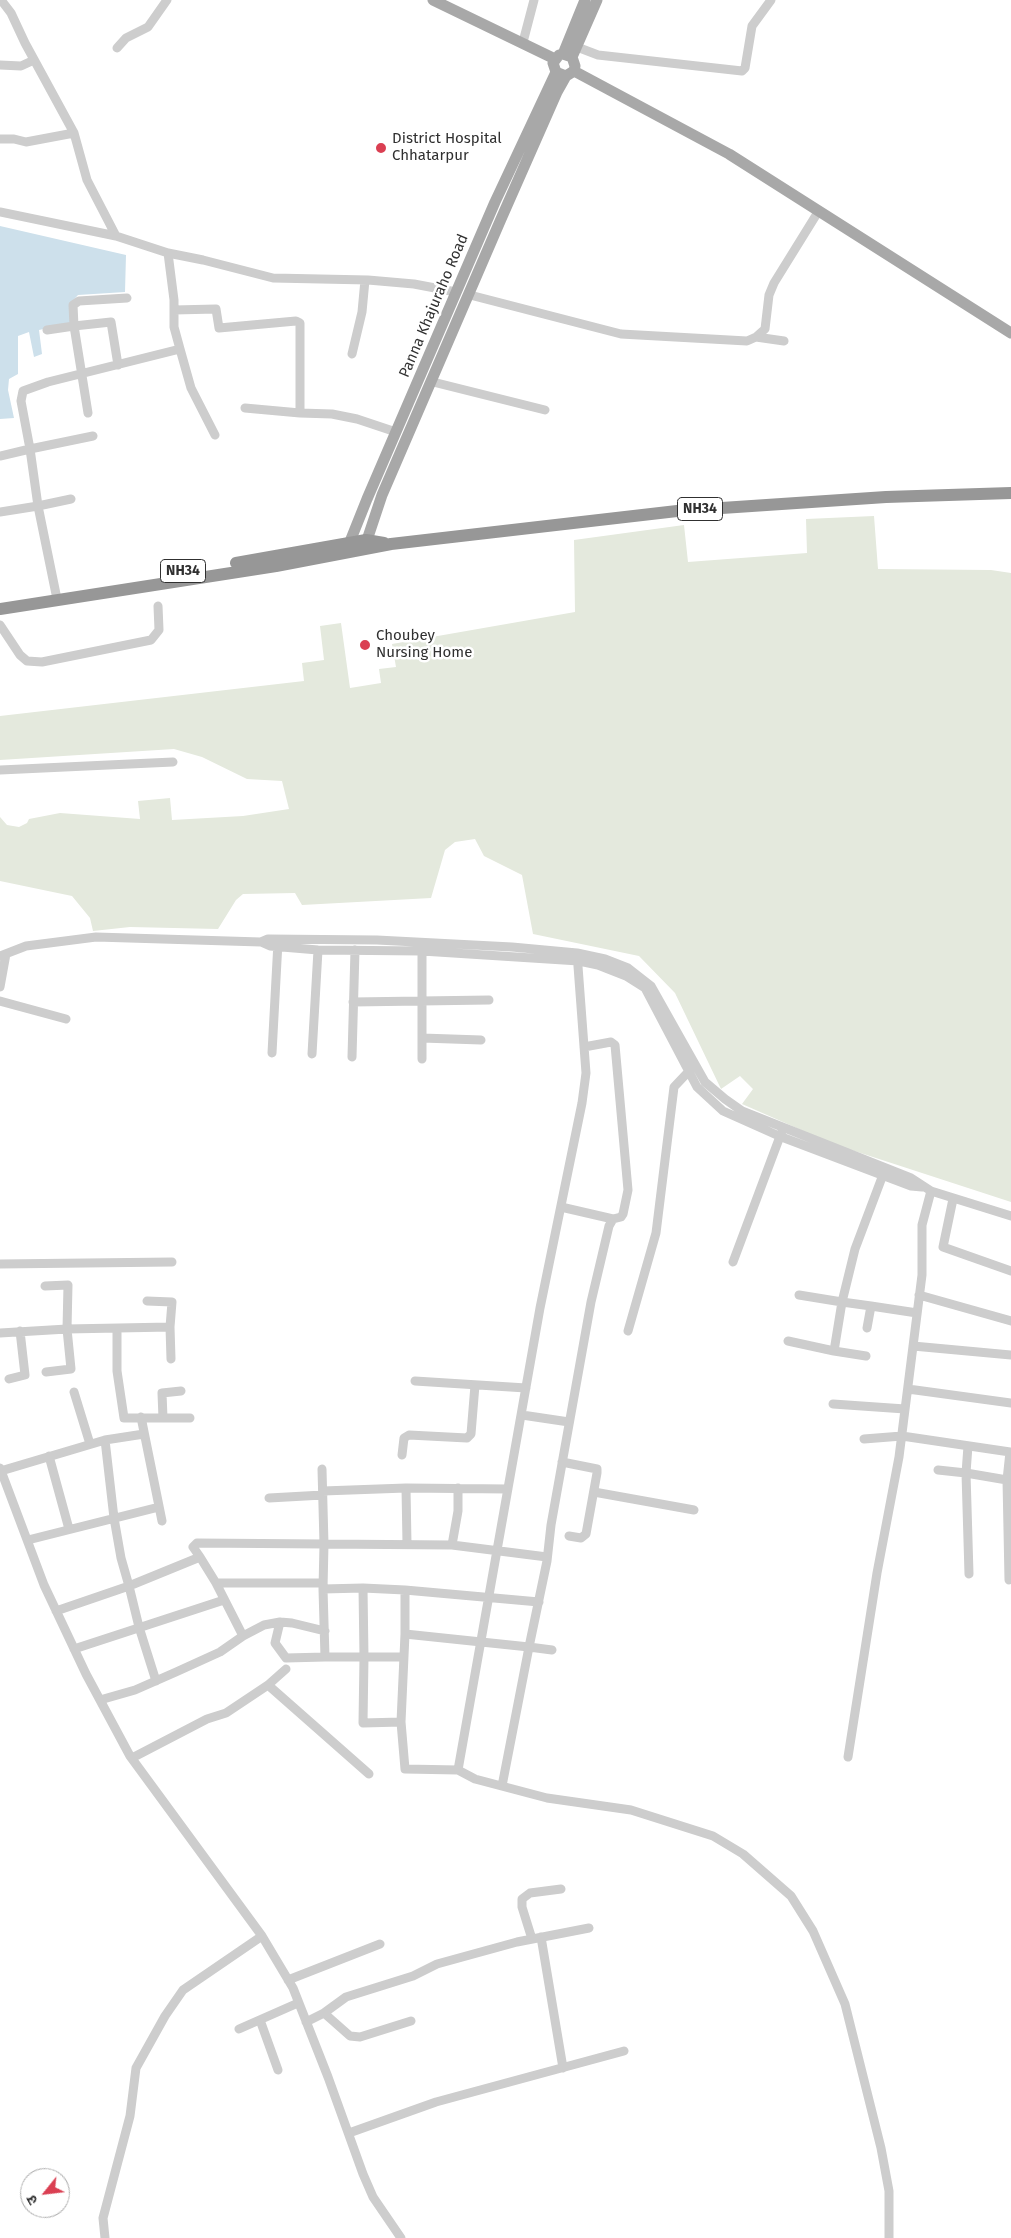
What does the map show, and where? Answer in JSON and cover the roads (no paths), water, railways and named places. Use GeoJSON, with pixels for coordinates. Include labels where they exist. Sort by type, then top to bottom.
{"type":"FeatureCollection","features":[{"type":"Feature","properties":{"kind":"highway","name":"NH34"},"geometry":{"type":"LineString","coordinates":[[1,608],[57,595],[348,548],[677,510],[886,496],[1011,493]]}},
{"type":"Feature","properties":{"kind":"main road"},"geometry":{"type":"LineString","coordinates":[[433,0],[522,42],[567,54],[575,66],[565,73],[729,154],[1011,333]]}},
{"type":"Feature","properties":{"kind":"main road","name":"Panna Khajuraho Road"},"geometry":{"type":"LineString","coordinates":[[567,54],[585,0]]}},
{"type":"Feature","properties":{"kind":"main road","name":"Panna Khajuraho Road"},"geometry":{"type":"LineString","coordinates":[[565,73],[553,64],[567,54],[597,0]]}},
{"type":"Feature","properties":{"kind":"main road","name":"Panna Khajuraho Road"},"geometry":{"type":"LineString","coordinates":[[348,548],[456,292],[565,73]]}},
{"type":"Feature","properties":{"kind":"main road","name":"Panna Khajuraho Road"},"geometry":{"type":"LineString","coordinates":[[365,546],[382,495],[565,73]]}},
{"type":"Feature","properties":{"kind":"street"},"geometry":{"type":"LineString","coordinates":[[1,0],[11,13],[74,133],[87,180],[116,236]]}},
{"type":"Feature","properties":{"kind":"street"},"geometry":{"type":"LineString","coordinates":[[117,48],[126,38],[148,27],[167,0]]}},
{"type":"Feature","properties":{"kind":"street"},"geometry":{"type":"LineString","coordinates":[[522,42],[534,0]]}},
{"type":"Feature","properties":{"kind":"street"},"geometry":{"type":"LineString","coordinates":[[567,54],[598,55],[738,72],[745,68],[752,26],[770,0]]}},
{"type":"Feature","properties":{"kind":"street"},"geometry":{"type":"LineString","coordinates":[[0,66],[21,66],[34,60]]}},
{"type":"Feature","properties":{"kind":"street"},"geometry":{"type":"LineString","coordinates":[[0,139],[14,138],[26,142],[74,133]]}},
{"type":"Feature","properties":{"kind":"street"},"geometry":{"type":"LineString","coordinates":[[0,212],[116,236],[168,253],[204,260],[273,278],[365,280],[414,284],[456,292]]}},
{"type":"Feature","properties":{"kind":"street"},"geometry":{"type":"LineString","coordinates":[[470,295],[621,334],[747,341],[756,337],[765,329],[769,295],[818,212]]}},
{"type":"Feature","properties":{"kind":"street"},"geometry":{"type":"LineString","coordinates":[[168,253],[174,328],[191,388],[215,435]]}},
{"type":"Feature","properties":{"kind":"street"},"geometry":{"type":"LineString","coordinates":[[352,354],[362,312],[365,280]]}},
{"type":"Feature","properties":{"kind":"street"},"geometry":{"type":"LineString","coordinates":[[88,413],[72,310],[76,301],[127,298]]}},
{"type":"Feature","properties":{"kind":"street"},"geometry":{"type":"LineString","coordinates":[[174,310],[216,309],[219,328],[296,321],[300,323],[300,413]]}},
{"type":"Feature","properties":{"kind":"street"},"geometry":{"type":"LineString","coordinates":[[47,330],[110,322],[118,365]]}},
{"type":"Feature","properties":{"kind":"street"},"geometry":{"type":"LineString","coordinates":[[756,337],[784,341]]}},
{"type":"Feature","properties":{"kind":"street"},"geometry":{"type":"LineString","coordinates":[[57,595],[38,506],[21,401],[23,391],[48,382],[180,349]]}},
{"type":"Feature","properties":{"kind":"street"},"geometry":{"type":"LineString","coordinates":[[432,382],[545,410]]}},
{"type":"Feature","properties":{"kind":"street"},"geometry":{"type":"LineString","coordinates":[[245,408],[332,414],[356,419],[396,432]]}},
{"type":"Feature","properties":{"kind":"street"},"geometry":{"type":"LineString","coordinates":[[0,456],[93,436]]}},
{"type":"Feature","properties":{"kind":"street"},"geometry":{"type":"LineString","coordinates":[[0,512],[70,499]]}},
{"type":"Feature","properties":{"kind":"street"},"geometry":{"type":"LineString","coordinates":[[0,625],[20,656],[27,661],[42,662],[151,640],[159,630],[158,606]]}},
{"type":"Feature","properties":{"kind":"street"},"geometry":{"type":"LineString","coordinates":[[0,770],[173,762]]}},
{"type":"Feature","properties":{"kind":"street"},"geometry":{"type":"LineString","coordinates":[[0,987],[3,955],[32,945],[96,937],[261,942],[268,939],[278,943],[318,950],[422,951],[605,959],[628,968],[646,980],[662,1004],[691,1069],[725,1100],[742,1111],[781,1132],[884,1172],[912,1178],[926,1189],[952,1199],[1011,1216]]}},
{"type":"Feature","properties":{"kind":"street"},"geometry":{"type":"LineString","coordinates":[[278,943],[376,940],[512,947],[578,957]]}},
{"type":"Feature","properties":{"kind":"street"},"geometry":{"type":"LineString","coordinates":[[272,1053],[278,943]]}},
{"type":"Feature","properties":{"kind":"street"},"geometry":{"type":"LineString","coordinates":[[312,1054],[318,950]]}},
{"type":"Feature","properties":{"kind":"street"},"geometry":{"type":"LineString","coordinates":[[352,1057],[355,950]]}},
{"type":"Feature","properties":{"kind":"street"},"geometry":{"type":"LineString","coordinates":[[422,951],[422,1059]]}},
{"type":"Feature","properties":{"kind":"street"},"geometry":{"type":"LineString","coordinates":[[458,1770],[526,1388],[560,1207],[582,1103],[586,1073],[578,957]]}},
{"type":"Feature","properties":{"kind":"street"},"geometry":{"type":"LineString","coordinates":[[353,1002],[489,1000]]}},
{"type":"Feature","properties":{"kind":"street"},"geometry":{"type":"LineString","coordinates":[[0,1001],[66,1019]]}},
{"type":"Feature","properties":{"kind":"street"},"geometry":{"type":"LineString","coordinates":[[422,1038],[482,1040]]}},
{"type":"Feature","properties":{"kind":"street"},"geometry":{"type":"LineString","coordinates":[[560,1207],[613,1218],[620,1217],[623,1214],[628,1190],[615,1045],[611,1042],[584,1047]]}},
{"type":"Feature","properties":{"kind":"street"},"geometry":{"type":"LineString","coordinates":[[628,1331],[656,1233],[674,1087],[691,1069]]}},
{"type":"Feature","properties":{"kind":"street"},"geometry":{"type":"LineString","coordinates":[[733,1262],[781,1132]]}},
{"type":"Feature","properties":{"kind":"street"},"geometry":{"type":"LineString","coordinates":[[834,1351],[842,1302],[855,1248],[884,1172]]}},
{"type":"Feature","properties":{"kind":"street"},"geometry":{"type":"LineString","coordinates":[[848,1757],[877,1573],[902,1436],[919,1295],[922,1226],[926,1189]]}},
{"type":"Feature","properties":{"kind":"street"},"geometry":{"type":"LineString","coordinates":[[952,1199],[943,1247],[1011,1271]]}},
{"type":"Feature","properties":{"kind":"street"},"geometry":{"type":"LineString","coordinates":[[502,1786],[547,1557],[591,1302],[609,1226],[613,1218]]}},
{"type":"Feature","properties":{"kind":"street"},"geometry":{"type":"LineString","coordinates":[[0,1264],[172,1262]]}},
{"type":"Feature","properties":{"kind":"street"},"geometry":{"type":"LineString","coordinates":[[46,1286],[68,1285],[67,1328],[71,1369],[46,1372]]}},
{"type":"Feature","properties":{"kind":"street"},"geometry":{"type":"LineString","coordinates":[[799,1295],[917,1313]]}},
{"type":"Feature","properties":{"kind":"street"},"geometry":{"type":"LineString","coordinates":[[919,1295],[1011,1321]]}},
{"type":"Feature","properties":{"kind":"street"},"geometry":{"type":"LineString","coordinates":[[147,1301],[172,1302],[170,1327],[171,1359]]}},
{"type":"Feature","properties":{"kind":"street"},"geometry":{"type":"LineString","coordinates":[[868,1328],[872,1306]]}},
{"type":"Feature","properties":{"kind":"street"},"geometry":{"type":"LineString","coordinates":[[0,1333],[67,1328],[170,1327]]}},
{"type":"Feature","properties":{"kind":"street"},"geometry":{"type":"LineString","coordinates":[[117,1329],[117,1371],[124,1418],[190,1418]]}},
{"type":"Feature","properties":{"kind":"street"},"geometry":{"type":"LineString","coordinates":[[9,1379],[25,1375],[20,1331]]}},
{"type":"Feature","properties":{"kind":"street"},"geometry":{"type":"LineString","coordinates":[[788,1341],[866,1356]]}},
{"type":"Feature","properties":{"kind":"street"},"geometry":{"type":"LineString","coordinates":[[913,1346],[1011,1355]]}},
{"type":"Feature","properties":{"kind":"street"},"geometry":{"type":"LineString","coordinates":[[415,1381],[526,1388]]}},
{"type":"Feature","properties":{"kind":"street"},"geometry":{"type":"LineString","coordinates":[[402,1455],[404,1438],[409,1435],[467,1438],[471,1434],[475,1385]]}},
{"type":"Feature","properties":{"kind":"street"},"geometry":{"type":"LineString","coordinates":[[908,1389],[1011,1403]]}},
{"type":"Feature","properties":{"kind":"street"},"geometry":{"type":"LineString","coordinates":[[162,1418],[162,1393],[181,1391]]}},
{"type":"Feature","properties":{"kind":"street"},"geometry":{"type":"LineString","coordinates":[[74,1392],[90,1444]]}},
{"type":"Feature","properties":{"kind":"street"},"geometry":{"type":"LineString","coordinates":[[833,1404],[905,1409]]}},
{"type":"Feature","properties":{"kind":"street"},"geometry":{"type":"LineString","coordinates":[[522,1415],[569,1422]]}},
{"type":"Feature","properties":{"kind":"street"},"geometry":{"type":"LineString","coordinates":[[141,1418],[162,1520]]}},
{"type":"Feature","properties":{"kind":"street"},"geometry":{"type":"LineString","coordinates":[[144,1434],[105,1440],[0,1469],[44,1585],[74,1649],[132,1758],[262,1936],[288,1980],[373,2197],[401,2238]]}},
{"type":"Feature","properties":{"kind":"street"},"geometry":{"type":"LineString","coordinates":[[864,1439],[902,1436],[1010,1452]]}},
{"type":"Feature","properties":{"kind":"street"},"geometry":{"type":"LineString","coordinates":[[105,1440],[114,1518],[121,1558],[139,1628],[156,1681]]}},
{"type":"Feature","properties":{"kind":"street"},"geometry":{"type":"LineString","coordinates":[[968,1446],[966,1473],[969,1574]]}},
{"type":"Feature","properties":{"kind":"street"},"geometry":{"type":"LineString","coordinates":[[1010,1580],[1007,1480],[1011,1447]]}},
{"type":"Feature","properties":{"kind":"street"},"geometry":{"type":"LineString","coordinates":[[49,1456],[69,1529]]}},
{"type":"Feature","properties":{"kind":"street"},"geometry":{"type":"LineString","coordinates":[[562,1462],[596,1469],[594,1492],[586,1534],[580,1538],[569,1536]]}},
{"type":"Feature","properties":{"kind":"street"},"geometry":{"type":"LineString","coordinates":[[322,1469],[326,1657]]}},
{"type":"Feature","properties":{"kind":"street"},"geometry":{"type":"LineString","coordinates":[[938,1470],[1007,1480]]}},
{"type":"Feature","properties":{"kind":"street"},"geometry":{"type":"LineString","coordinates":[[269,1498],[406,1488],[508,1489]]}},
{"type":"Feature","properties":{"kind":"street"},"geometry":{"type":"LineString","coordinates":[[406,1488],[407,1544]]}},
{"type":"Feature","properties":{"kind":"street"},"geometry":{"type":"LineString","coordinates":[[452,1545],[458,1511],[458,1488]]}},
{"type":"Feature","properties":{"kind":"street"},"geometry":{"type":"LineString","coordinates":[[594,1492],[694,1510]]}},
{"type":"Feature","properties":{"kind":"street"},"geometry":{"type":"LineString","coordinates":[[28,1540],[159,1508]]}},
{"type":"Feature","properties":{"kind":"street"},"geometry":{"type":"LineString","coordinates":[[243,1636],[216,1583],[194,1549],[194,1545],[204,1541],[452,1545],[547,1557]]}},
{"type":"Feature","properties":{"kind":"street"},"geometry":{"type":"LineString","coordinates":[[56,1611],[129,1586],[200,1557]]}},
{"type":"Feature","properties":{"kind":"street"},"geometry":{"type":"LineString","coordinates":[[216,1583],[405,1590],[489,1596],[538,1602]]}},
{"type":"Feature","properties":{"kind":"street"},"geometry":{"type":"LineString","coordinates":[[363,1588],[363,1723],[401,1722]]}},
{"type":"Feature","properties":{"kind":"street"},"geometry":{"type":"LineString","coordinates":[[405,1590],[401,1722],[406,1770],[458,1770],[475,1778],[547,1798],[631,1810],[713,1836],[743,1854],[791,1896],[813,1931],[845,2004],[881,2148],[889,2191],[889,2238]]}},
{"type":"Feature","properties":{"kind":"street"},"geometry":{"type":"LineString","coordinates":[[74,1649],[224,1600]]}},
{"type":"Feature","properties":{"kind":"street"},"geometry":{"type":"LineString","coordinates":[[100,1700],[156,1681],[220,1652],[243,1636],[264,1625],[280,1622],[292,1623],[325,1631]]}},
{"type":"Feature","properties":{"kind":"street"},"geometry":{"type":"LineString","coordinates":[[280,1622],[275,1643],[286,1658],[403,1657]]}},
{"type":"Feature","properties":{"kind":"street"},"geometry":{"type":"LineString","coordinates":[[405,1634],[481,1640],[552,1650]]}},
{"type":"Feature","properties":{"kind":"street"},"geometry":{"type":"LineString","coordinates":[[132,1758],[207,1719],[226,1713],[268,1685],[286,1669]]}},
{"type":"Feature","properties":{"kind":"street"},"geometry":{"type":"LineString","coordinates":[[268,1685],[368,1774]]}},
{"type":"Feature","properties":{"kind":"street"},"geometry":{"type":"LineString","coordinates":[[561,1889],[530,1894],[522,1899],[522,1907],[537,1938],[564,2068]]}},
{"type":"Feature","properties":{"kind":"street"},"geometry":{"type":"LineString","coordinates":[[306,2022],[324,2013],[346,1997],[413,1976],[437,1964],[537,1938],[588,1928]]}},
{"type":"Feature","properties":{"kind":"street"},"geometry":{"type":"LineString","coordinates":[[105,2238],[103,2218],[126,2134],[136,2068],[165,2016],[183,1990],[262,1936]]}},
{"type":"Feature","properties":{"kind":"street"},"geometry":{"type":"LineString","coordinates":[[288,1980],[380,1944]]}},
{"type":"Feature","properties":{"kind":"street"},"geometry":{"type":"LineString","coordinates":[[239,2029],[298,2003]]}},
{"type":"Feature","properties":{"kind":"street"},"geometry":{"type":"LineString","coordinates":[[324,2013],[350,2036],[360,2037],[411,2021]]}},
{"type":"Feature","properties":{"kind":"street"},"geometry":{"type":"LineString","coordinates":[[260,2020],[278,2070]]}},
{"type":"Feature","properties":{"kind":"street"},"geometry":{"type":"LineString","coordinates":[[348,2133],[436,2102],[624,2052]]}},
{"type":"Feature","properties":{"kind":"water"},"geometry":{"type":"Polygon","coordinates":[[[0,226],[126,255],[125,292],[78,295],[70,304],[71,323],[39,330],[42,354],[34,357],[29,332],[18,336],[18,374],[9,379],[8,390],[14,418],[0,419],[0,226]]]}},
{"type":"Feature","properties":{"kind":"place","name":"District Hospital Chhatarpur"},"geometry":{"type":"Point","coordinates":[381,148]}},
{"type":"Feature","properties":{"kind":"place","name":"Choubey Nursing Home"},"geometry":{"type":"Point","coordinates":[365,645]}}]}
